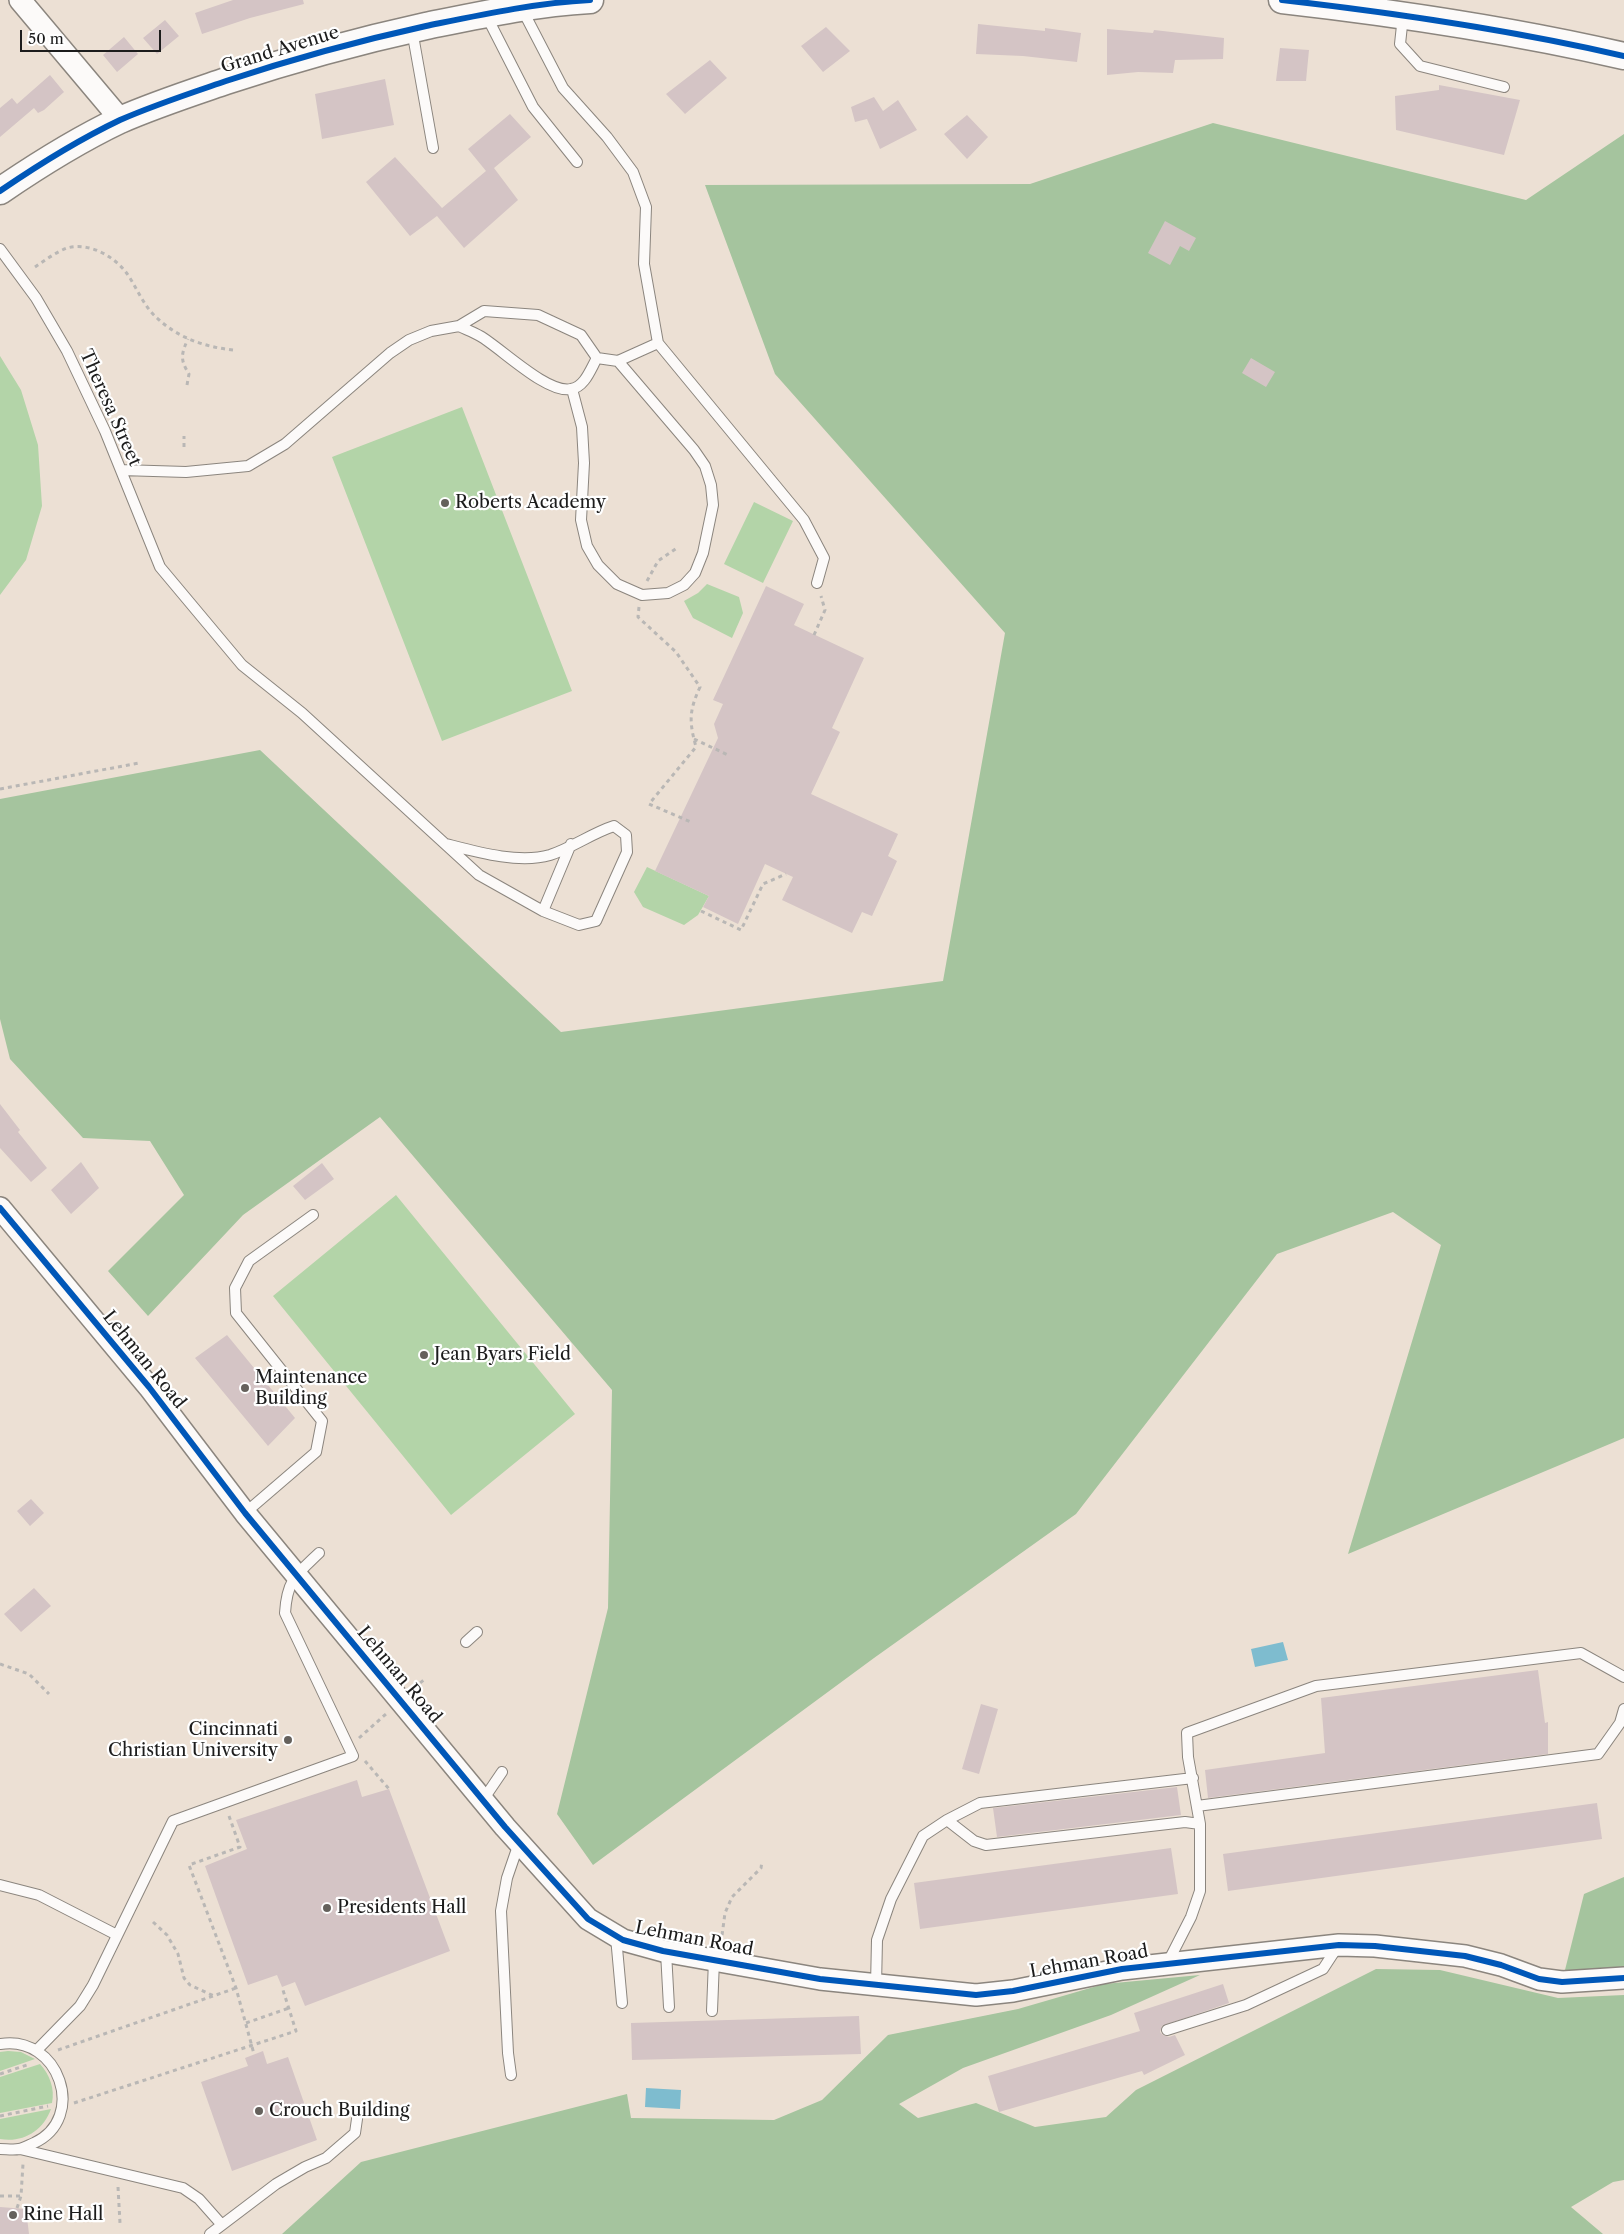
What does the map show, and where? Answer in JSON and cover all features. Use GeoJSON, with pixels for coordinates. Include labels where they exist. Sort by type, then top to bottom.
{"type":"FeatureCollection","features":[{"type":"Feature","properties":{"kind":"street"},"geometry":{"type":"LineString","coordinates":[[20,0],[121,120]]}},
{"type":"Feature","properties":{"kind":"street","name":"Grand Avenue"},"geometry":{"type":"LineString","coordinates":[[0,191],[73,146],[121,120],[199,90],[287,61],[412,29],[485,14],[554,2],[590,0]]}},
{"type":"Feature","properties":{"kind":"street"},"geometry":{"type":"LineString","coordinates":[[1282,0],[1480,27],[1624,56]]}},
{"type":"Feature","properties":{"kind":"street","name":"Lehman Road"},"geometry":{"type":"LineString","coordinates":[[0,1208],[149,1386],[245,1513],[483,1800],[588,1919],[623,1940],[666,1952],[820,1979],[976,1995],[1013,1991],[1122,1969],[1339,1945],[1374,1946],[1465,1956],[1501,1965],[1539,1979],[1562,1982],[1624,1978]]}},
{"type":"Feature","properties":{"kind":"lane"},"geometry":{"type":"LineString","coordinates":[[522,8],[564,88],[607,137],[633,172],[646,207],[644,264],[658,343],[804,520],[824,558],[817,583]]}},
{"type":"Feature","properties":{"kind":"lane"},"geometry":{"type":"LineString","coordinates":[[485,14],[533,106],[577,162]]}},
{"type":"Feature","properties":{"kind":"lane"},"geometry":{"type":"LineString","coordinates":[[1403,16],[1400,44],[1420,66],[1504,87]]}},
{"type":"Feature","properties":{"kind":"lane"},"geometry":{"type":"LineString","coordinates":[[412,29],[433,148]]}},
{"type":"Feature","properties":{"kind":"lane","name":"Theresa Street"},"geometry":{"type":"LineString","coordinates":[[0,249],[36,298],[67,351],[105,431],[160,566],[242,665],[302,713],[479,875],[543,912],[579,925],[596,920],[628,852],[626,836],[614,826],[571,844]]}},
{"type":"Feature","properties":{"kind":"lane"},"geometry":{"type":"LineString","coordinates":[[121,470],[186,472],[248,466],[286,444],[390,354],[409,340],[431,331],[458,326],[484,311],[538,315],[581,335],[597,358],[618,361],[658,343]]}},
{"type":"Feature","properties":{"kind":"lane"},"geometry":{"type":"LineString","coordinates":[[458,326],[480,336],[524,369],[555,388],[572,390],[584,382],[597,358]]}},
{"type":"Feature","properties":{"kind":"lane"},"geometry":{"type":"LineString","coordinates":[[572,390],[582,426],[584,463],[582,520],[586,546],[598,565],[617,584],[642,595],[668,593],[684,584],[696,573],[703,554],[713,505],[712,485],[705,466],[694,450],[618,361]]}},
{"type":"Feature","properties":{"kind":"lane"},"geometry":{"type":"LineString","coordinates":[[446,844],[510,858],[550,855],[571,844]]}},
{"type":"Feature","properties":{"kind":"lane"},"geometry":{"type":"LineString","coordinates":[[543,912],[571,844]]}},
{"type":"Feature","properties":{"kind":"lane"},"geometry":{"type":"LineString","coordinates":[[245,1513],[316,1452],[322,1421],[236,1313],[235,1288],[249,1261],[313,1215]]}},
{"type":"Feature","properties":{"kind":"lane"},"geometry":{"type":"LineString","coordinates":[[37,2050],[80,2006],[93,1985],[173,1821],[353,1756],[286,1613],[286,1594],[296,1574],[319,1553]]}},
{"type":"Feature","properties":{"kind":"lane"},"geometry":{"type":"LineString","coordinates":[[466,1642],[477,1632]]}},
{"type":"Feature","properties":{"kind":"lane"},"geometry":{"type":"LineString","coordinates":[[1167,1964],[1191,1917],[1200,1891],[1200,1824],[1188,1757],[1187,1733],[1316,1686],[1581,1653],[1624,1677]]}},
{"type":"Feature","properties":{"kind":"lane"},"geometry":{"type":"LineString","coordinates":[[1197,1806],[1598,1754],[1620,1723],[1624,1709]]}},
{"type":"Feature","properties":{"kind":"lane"},"geometry":{"type":"LineString","coordinates":[[483,1800],[502,1772]]}},
{"type":"Feature","properties":{"kind":"lane"},"geometry":{"type":"LineString","coordinates":[[876,1985],[877,1940],[891,1900],[923,1836],[947,1820],[980,1803],[1193,1778]]}},
{"type":"Feature","properties":{"kind":"lane"},"geometry":{"type":"LineString","coordinates":[[947,1820],[974,1841],[986,1845],[1185,1822],[1200,1824]]}},
{"type":"Feature","properties":{"kind":"lane"},"geometry":{"type":"LineString","coordinates":[[511,2075],[508,2053],[501,1912],[506,1878],[520,1843]]}},
{"type":"Feature","properties":{"kind":"lane"},"geometry":{"type":"LineString","coordinates":[[0,1884],[39,1895],[117,1935]]}},
{"type":"Feature","properties":{"kind":"lane"},"geometry":{"type":"LineString","coordinates":[[616,1936],[622,2003]]}},
{"type":"Feature","properties":{"kind":"lane"},"geometry":{"type":"LineString","coordinates":[[1167,2030],[1246,2005],[1323,1969],[1339,1945]]}},
{"type":"Feature","properties":{"kind":"lane"},"geometry":{"type":"LineString","coordinates":[[666,1952],[669,2007]]}},
{"type":"Feature","properties":{"kind":"lane"},"geometry":{"type":"LineString","coordinates":[[712,2011],[716,1960]]}},
{"type":"Feature","properties":{"kind":"lane"},"geometry":{"type":"LineString","coordinates":[[0,2044],[12,2042],[37,2050],[46,2057],[58,2074],[63,2097],[57,2121],[42,2139],[20,2149]]}},
{"type":"Feature","properties":{"kind":"lane"},"geometry":{"type":"LineString","coordinates":[[210,2234],[276,2184],[305,2167],[326,2158],[355,2133],[358,2112]]}},
{"type":"Feature","properties":{"kind":"lane"},"geometry":{"type":"LineString","coordinates":[[0,2148],[20,2149],[182,2188],[199,2199],[222,2225]]}},
{"type":"Feature","properties":{"kind":"path"},"geometry":{"type":"LineString","coordinates":[[34,268],[68,248],[82,247],[99,251],[115,261],[125,271],[155,318],[188,339],[208,347],[232,350]]}},
{"type":"Feature","properties":{"kind":"path"},"geometry":{"type":"LineString","coordinates":[[187,384],[189,374],[181,361],[182,352],[188,339]]}},
{"type":"Feature","properties":{"kind":"path"},"geometry":{"type":"LineString","coordinates":[[184,436],[184,447]]}},
{"type":"Feature","properties":{"kind":"path"},"geometry":{"type":"LineString","coordinates":[[647,581],[658,561],[677,548]]}},
{"type":"Feature","properties":{"kind":"path"},"geometry":{"type":"LineString","coordinates":[[814,635],[825,610],[817,583]]}},
{"type":"Feature","properties":{"kind":"path"},"geometry":{"type":"LineString","coordinates":[[640,602],[638,617],[676,652],[700,687],[691,707],[696,747],[649,804],[691,822]]}},
{"type":"Feature","properties":{"kind":"path"},"geometry":{"type":"LineString","coordinates":[[694,738],[728,755]]}},
{"type":"Feature","properties":{"kind":"path"},"geometry":{"type":"LineString","coordinates":[[0,789],[139,763]]}},
{"type":"Feature","properties":{"kind":"path"},"geometry":{"type":"LineString","coordinates":[[701,911],[741,930],[763,884],[786,874]]}},
{"type":"Feature","properties":{"kind":"path"},"geometry":{"type":"LineString","coordinates":[[0,1664],[29,1674],[49,1694]]}},
{"type":"Feature","properties":{"kind":"path"},"geometry":{"type":"LineString","coordinates":[[411,1691],[425,1679]]}},
{"type":"Feature","properties":{"kind":"path"},"geometry":{"type":"LineString","coordinates":[[358,1739],[391,1710]]}},
{"type":"Feature","properties":{"kind":"path"},"geometry":{"type":"LineString","coordinates":[[364,1760],[389,1788]]}},
{"type":"Feature","properties":{"kind":"path"},"geometry":{"type":"LineString","coordinates":[[225,1802],[240,1847],[190,1865],[236,1988],[254,2054]]}},
{"type":"Feature","properties":{"kind":"path"},"geometry":{"type":"LineString","coordinates":[[716,1960],[726,1913],[732,1897],[761,1868],[762,1861]]}},
{"type":"Feature","properties":{"kind":"path"},"geometry":{"type":"LineString","coordinates":[[153,1922],[167,1935],[178,1954],[184,1978],[190,1985],[215,1996]]}},
{"type":"Feature","properties":{"kind":"path"},"geometry":{"type":"LineString","coordinates":[[0,2116],[72,2104],[296,2031],[282,1987]]}},
{"type":"Feature","properties":{"kind":"path"},"geometry":{"type":"LineString","coordinates":[[0,2074],[46,2057],[59,2049],[236,1988]]}},
{"type":"Feature","properties":{"kind":"path"},"geometry":{"type":"LineString","coordinates":[[246,2023],[289,2008]]}},
{"type":"Feature","properties":{"kind":"path"},"geometry":{"type":"LineString","coordinates":[[17,2208],[21,2196],[23,2162]]}},
{"type":"Feature","properties":{"kind":"path"},"geometry":{"type":"LineString","coordinates":[[118,2174],[120,2222]]}},
{"type":"Feature","properties":{"kind":"path"},"geometry":{"type":"LineString","coordinates":[[0,2196],[21,2196]]}},
{"type":"Feature","properties":{"kind":"green space"},"geometry":{"type":"Polygon","coordinates":[[[1213,123],[1526,200],[1624,134],[1624,1438],[1348,1554],[1441,1245],[1393,1212],[1277,1254],[1076,1514],[874,1658],[593,1865],[557,1814],[608,1608],[612,1390],[380,1117],[243,1215],[148,1316],[108,1271],[184,1195],[150,1141],[83,1138],[10,1059],[0,1019],[0,799],[260,750],[561,1032],[943,981],[1005,633],[775,374],[705,185],[1030,184],[1213,123]]]}},
{"type":"Feature","properties":{"kind":"green space"},"geometry":{"type":"Polygon","coordinates":[[[0,356],[21,390],[38,445],[42,506],[26,560],[0,595],[0,356]]]}},
{"type":"Feature","properties":{"kind":"green space"},"geometry":{"type":"Polygon","coordinates":[[[462,407],[572,691],[442,741],[332,457],[462,407]]]}},
{"type":"Feature","properties":{"kind":"green space"},"geometry":{"type":"Polygon","coordinates":[[[754,502],[793,521],[763,583],[724,564],[754,502]]]}},
{"type":"Feature","properties":{"kind":"green space"},"geometry":{"type":"Polygon","coordinates":[[[707,584],[739,597],[743,613],[732,638],[693,618],[684,601],[698,593],[707,584]]]}},
{"type":"Feature","properties":{"kind":"green space"},"geometry":{"type":"Polygon","coordinates":[[[647,867],[709,896],[698,915],[684,925],[643,907],[634,892],[647,867]]]}},
{"type":"Feature","properties":{"kind":"green space","name":"Jean Byars Field"},"geometry":{"type":"Polygon","coordinates":[[[396,1195],[575,1414],[451,1515],[273,1296],[396,1195]]]}},
{"type":"Feature","properties":{"kind":"green space"},"geometry":{"type":"Polygon","coordinates":[[[1624,1877],[1624,1978],[1562,1982],[1584,1894],[1624,1877]]]}},
{"type":"Feature","properties":{"kind":"green space"},"geometry":{"type":"Polygon","coordinates":[[[1376,1969],[1440,1970],[1558,1998],[1624,1995],[1624,2180],[1613,2182],[1571,2207],[1603,2234],[282,2234],[361,2162],[627,2094],[631,2118],[774,2120],[822,2100],[888,2035],[1018,2009],[1104,1984],[1200,1975],[1111,2015],[963,2068],[899,2104],[918,2118],[976,2103],[1035,2127],[1106,2117],[1136,2090],[1376,1969]]]}},
{"type":"Feature","properties":{"kind":"green space"},"geometry":{"type":"Polygon","coordinates":[[[0,2052],[21,2052],[35,2059],[0,2071],[0,2052]]]}},
{"type":"Feature","properties":{"kind":"green space"},"geometry":{"type":"Polygon","coordinates":[[[40,2064],[51,2082],[52,2103],[0,2113],[0,2077],[40,2064]]]}},
{"type":"Feature","properties":{"kind":"green space"},"geometry":{"type":"Polygon","coordinates":[[[51,2109],[43,2124],[31,2134],[17,2139],[0,2139],[0,2119],[51,2109]]]}},
{"type":"Feature","properties":{"kind":"water"},"geometry":{"type":"Polygon","coordinates":[[[1283,1642],[1288,1660],[1255,1667],[1251,1649],[1283,1642]]]}},
{"type":"Feature","properties":{"kind":"water"},"geometry":{"type":"Polygon","coordinates":[[[646,2088],[681,2090],[680,2109],[645,2107],[646,2088]]]}},
{"type":"Feature","properties":{"kind":"building"},"geometry":{"type":"Polygon","coordinates":[[[233,0],[303,0],[304,4],[250,18],[202,34],[195,13],[233,0]]]}},
{"type":"Feature","properties":{"kind":"building"},"geometry":{"type":"Polygon","coordinates":[[[165,20],[179,36],[157,54],[143,38],[165,20]]]}},
{"type":"Feature","properties":{"kind":"building"},"geometry":{"type":"Polygon","coordinates":[[[978,24],[1045,31],[1045,28],[1081,33],[1077,62],[1023,56],[976,54],[978,24]]]}},
{"type":"Feature","properties":{"kind":"building"},"geometry":{"type":"Polygon","coordinates":[[[826,27],[850,51],[823,72],[801,46],[826,27]]]}},
{"type":"Feature","properties":{"kind":"building"},"geometry":{"type":"Polygon","coordinates":[[[1107,29],[1153,33],[1154,30],[1224,38],[1223,59],[1175,60],[1173,73],[1138,72],[1107,75],[1107,29]]]}},
{"type":"Feature","properties":{"kind":"building"},"geometry":{"type":"Polygon","coordinates":[[[124,37],[138,54],[117,72],[103,55],[124,37]]]}},
{"type":"Feature","properties":{"kind":"building"},"geometry":{"type":"Polygon","coordinates":[[[1280,48],[1309,50],[1306,81],[1276,81],[1280,48]]]}},
{"type":"Feature","properties":{"kind":"building"},"geometry":{"type":"Polygon","coordinates":[[[710,60],[727,78],[685,114],[666,94],[710,60]]]}},
{"type":"Feature","properties":{"kind":"building"},"geometry":{"type":"Polygon","coordinates":[[[50,75],[64,92],[44,110],[38,113],[34,108],[0,137],[0,108],[12,98],[17,104],[50,75]]]}},
{"type":"Feature","properties":{"kind":"building"},"geometry":{"type":"Polygon","coordinates":[[[385,79],[394,125],[322,139],[315,94],[385,79]]]}},
{"type":"Feature","properties":{"kind":"building"},"geometry":{"type":"Polygon","coordinates":[[[1439,85],[1520,100],[1504,155],[1396,130],[1395,96],[1439,90],[1439,85]]]}},
{"type":"Feature","properties":{"kind":"building"},"geometry":{"type":"Polygon","coordinates":[[[874,97],[883,111],[898,100],[917,130],[880,149],[867,119],[855,122],[851,107],[874,97]]]}},
{"type":"Feature","properties":{"kind":"building"},"geometry":{"type":"Polygon","coordinates":[[[510,114],[531,137],[494,168],[518,200],[464,248],[437,216],[410,236],[366,182],[395,157],[442,208],[486,171],[468,149],[510,114]]]}},
{"type":"Feature","properties":{"kind":"building"},"geometry":{"type":"Polygon","coordinates":[[[967,115],[988,137],[967,159],[944,134],[967,115]]]}},
{"type":"Feature","properties":{"kind":"building"},"geometry":{"type":"Polygon","coordinates":[[[1165,221],[1196,238],[1189,251],[1180,246],[1170,265],[1148,253],[1165,221]]]}},
{"type":"Feature","properties":{"kind":"building"},"geometry":{"type":"Polygon","coordinates":[[[1251,358],[1275,372],[1266,387],[1242,373],[1251,358]]]}},
{"type":"Feature","properties":{"kind":"building"},"geometry":{"type":"Polygon","coordinates":[[[766,586],[804,604],[794,625],[864,658],[832,728],[840,732],[811,794],[898,834],[888,856],[897,861],[872,916],[862,912],[852,933],[782,900],[793,877],[765,864],[738,924],[703,907],[709,896],[655,871],[718,738],[714,724],[723,704],[713,700],[766,586]]]}},
{"type":"Feature","properties":{"kind":"building"},"geometry":{"type":"Polygon","coordinates":[[[0,1104],[20,1130],[18,1132],[47,1168],[31,1182],[0,1148],[0,1104]]]}},
{"type":"Feature","properties":{"kind":"building"},"geometry":{"type":"Polygon","coordinates":[[[81,1162],[99,1188],[71,1214],[51,1190],[81,1162]]]}},
{"type":"Feature","properties":{"kind":"building"},"geometry":{"type":"Polygon","coordinates":[[[322,1163],[334,1179],[305,1200],[293,1186],[322,1163]]]}},
{"type":"Feature","properties":{"kind":"building","name":"Maintenance Building"},"geometry":{"type":"Polygon","coordinates":[[[227,1335],[295,1418],[268,1446],[195,1358],[227,1335]]]}},
{"type":"Feature","properties":{"kind":"building"},"geometry":{"type":"Polygon","coordinates":[[[31,1499],[44,1513],[30,1526],[17,1511],[31,1499]]]}},
{"type":"Feature","properties":{"kind":"building"},"geometry":{"type":"Polygon","coordinates":[[[34,1588],[51,1606],[21,1632],[4,1614],[34,1588]]]}},
{"type":"Feature","properties":{"kind":"building"},"geometry":{"type":"Polygon","coordinates":[[[1538,1670],[1545,1723],[1548,1722],[1548,1754],[1208,1798],[1205,1770],[1325,1753],[1321,1698],[1538,1670]]]}},
{"type":"Feature","properties":{"kind":"building"},"geometry":{"type":"Polygon","coordinates":[[[981,1704],[998,1709],[979,1774],[962,1769],[981,1704]]]}},
{"type":"Feature","properties":{"kind":"building","name":"Presidents Hall"},"geometry":{"type":"Polygon","coordinates":[[[357,1780],[362,1797],[389,1789],[450,1951],[305,2006],[295,1982],[282,1987],[277,1975],[248,1985],[205,1866],[247,1849],[236,1820],[357,1780]]]}},
{"type":"Feature","properties":{"kind":"building"},"geometry":{"type":"Polygon","coordinates":[[[1177,1787],[1181,1815],[997,1837],[993,1808],[1177,1787]]]}},
{"type":"Feature","properties":{"kind":"building"},"geometry":{"type":"Polygon","coordinates":[[[1597,1803],[1602,1839],[1228,1891],[1223,1854],[1597,1803]]]}},
{"type":"Feature","properties":{"kind":"building"},"geometry":{"type":"Polygon","coordinates":[[[1171,1848],[1178,1894],[920,1929],[914,1883],[1171,1848]]]}},
{"type":"Feature","properties":{"kind":"building"},"geometry":{"type":"Polygon","coordinates":[[[1223,1984],[1229,2003],[1162,2026],[1160,2032],[1169,2037],[1175,2035],[1185,2055],[1144,2075],[1142,2071],[999,2112],[988,2076],[1140,2031],[1134,2013],[1223,1984]]]}},
{"type":"Feature","properties":{"kind":"building"},"geometry":{"type":"Polygon","coordinates":[[[859,2016],[861,2054],[632,2060],[631,2023],[859,2016]]]}},
{"type":"Feature","properties":{"kind":"building","name":"Crouch Building"},"geometry":{"type":"Polygon","coordinates":[[[263,2051],[267,2064],[288,2057],[317,2140],[232,2171],[201,2082],[248,2066],[245,2058],[263,2051]]]}},
{"type":"Feature","properties":{"kind":"building"},"geometry":{"type":"Polygon","coordinates":[[[0,2207],[26,2209],[29,2234],[0,2234],[0,2207]]]}},
{"type":"Feature","properties":{"kind":"cycle path"},"geometry":{"type":"LineString","coordinates":[[0,191],[58,153],[120,120],[173,99],[251,73],[325,51],[426,26],[528,7],[590,0]]}},
{"type":"Feature","properties":{"kind":"cycle path"},"geometry":{"type":"LineString","coordinates":[[1282,0],[1454,23],[1624,56]]}},
{"type":"Feature","properties":{"kind":"cycle path"},"geometry":{"type":"LineString","coordinates":[[0,1208],[149,1387],[245,1513],[505,1827],[588,1919],[623,1940],[663,1951],[820,1979],[976,1995],[1013,1991],[1122,1969],[1339,1945],[1375,1946],[1465,1956],[1501,1965],[1539,1979],[1562,1982],[1624,1978]]}},
{"type":"Feature","properties":{"kind":"place","name":"Roberts Academy"},"geometry":{"type":"Point","coordinates":[445,503]}},
{"type":"Feature","properties":{"kind":"place","name":"Jean Byars Field"},"geometry":{"type":"Point","coordinates":[424,1355]}},
{"type":"Feature","properties":{"kind":"place","name":"Maintenance Building"},"geometry":{"type":"Point","coordinates":[245,1388]}},
{"type":"Feature","properties":{"kind":"place","name":"Cincinnati Christian University"},"geometry":{"type":"Point","coordinates":[288,1740]}},
{"type":"Feature","properties":{"kind":"place","name":"Presidents Hall"},"geometry":{"type":"Point","coordinates":[327,1908]}},
{"type":"Feature","properties":{"kind":"place","name":"Crouch Building"},"geometry":{"type":"Point","coordinates":[259,2111]}},
{"type":"Feature","properties":{"kind":"place","name":"Rine Hall"},"geometry":{"type":"Point","coordinates":[13,2215]}}]}
